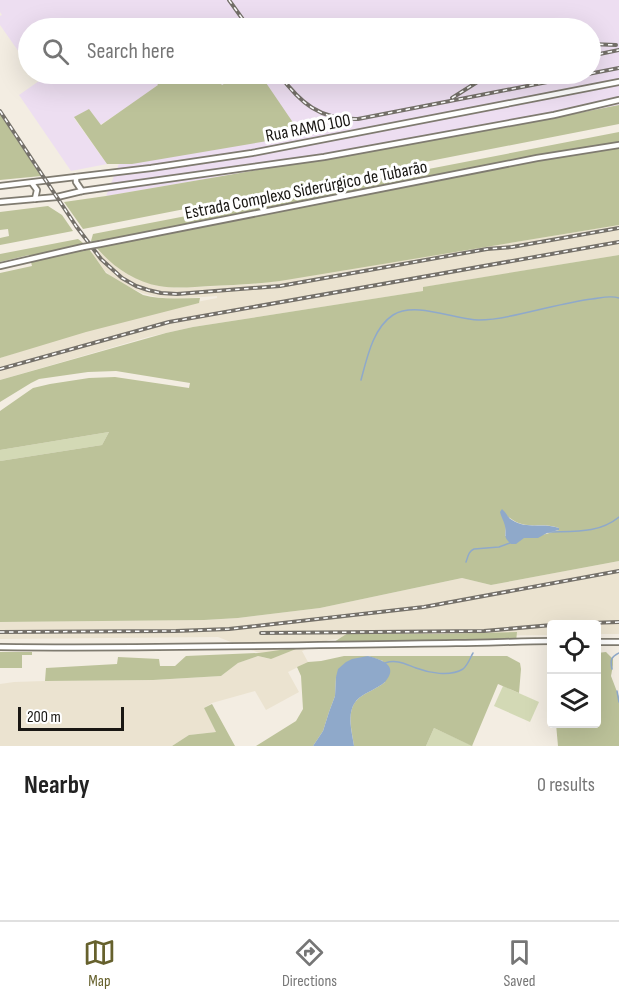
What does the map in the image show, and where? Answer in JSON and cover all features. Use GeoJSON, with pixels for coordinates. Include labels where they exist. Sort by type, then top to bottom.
{"type":"FeatureCollection","features":[{"type":"Feature","properties":{"kind":"street","name":"Rua RAMO 100"},"geometry":{"type":"LineString","coordinates":[[0,186],[252,153],[619,82]]}},
{"type":"Feature","properties":{"kind":"street","name":"Rua RAMO 100"},"geometry":{"type":"LineString","coordinates":[[0,202],[57,197],[82,191],[324,157],[554,115],[619,100]]}},
{"type":"Feature","properties":{"kind":"street","name":"Estrada Complexo Siderúrgico de Tubarão"},"geometry":{"type":"LineString","coordinates":[[0,266],[83,247],[537,158],[619,145]]}},
{"type":"Feature","properties":{"kind":"street"},"geometry":{"type":"LineString","coordinates":[[76,177],[76,182],[82,191]]}},
{"type":"Feature","properties":{"kind":"street"},"geometry":{"type":"LineString","coordinates":[[32,183],[37,190],[35,199]]}},
{"type":"Feature","properties":{"kind":"street"},"geometry":{"type":"LineString","coordinates":[[0,647],[192,647],[547,641]]}},
{"type":"Feature","properties":{"kind":"street"},"geometry":{"type":"LineString","coordinates":[[601,642],[619,642]]}},
{"type":"Feature","properties":{"kind":"shaded area"},"geometry":{"type":"Polygon","coordinates":[[[0,0],[619,0],[619,105],[518,125],[106,196],[147,94],[100,125],[74,118],[107,164],[71,171],[19,95],[35,84],[601,84],[601,18],[18,18],[18,51],[0,25],[2,15],[0,0]]]}},
{"type":"Feature","properties":{"kind":"shaded area"},"geometry":{"type":"Polygon","coordinates":[[[619,225],[619,255],[424,287],[424,291],[193,327],[148,337],[0,380],[0,358],[135,314],[217,298],[217,296],[175,299],[142,293],[111,277],[88,254],[99,251],[130,276],[159,286],[176,288],[256,284],[619,225]]]}},
{"type":"Feature","properties":{"kind":"shaded area"},"geometry":{"type":"Polygon","coordinates":[[[619,561],[619,634],[601,634],[601,620],[547,620],[547,635],[329,640],[302,651],[308,662],[288,672],[299,692],[266,710],[255,691],[212,703],[204,708],[216,732],[189,735],[172,746],[0,746],[0,684],[221,676],[238,663],[258,656],[272,658],[218,637],[0,639],[0,622],[238,618],[320,608],[462,578],[491,585],[619,561]]]}},
{"type":"Feature","properties":{"kind":"green space"},"geometry":{"type":"Polygon","coordinates":[[[267,84],[294,124],[291,137],[132,164],[107,164],[74,117],[89,109],[101,125],[158,85],[267,84]]]}},
{"type":"Feature","properties":{"kind":"green space"},"geometry":{"type":"Polygon","coordinates":[[[619,105],[619,124],[83,229],[64,202],[518,125],[619,105]]]}},
{"type":"Feature","properties":{"kind":"green space"},"geometry":{"type":"Polygon","coordinates":[[[0,114],[41,176],[0,180],[0,114]]]}},
{"type":"Feature","properties":{"kind":"green space"},"geometry":{"type":"Polygon","coordinates":[[[619,132],[619,225],[280,281],[185,288],[159,286],[139,280],[113,264],[91,241],[93,234],[619,132]]]}},
{"type":"Feature","properties":{"kind":"green space"},"geometry":{"type":"Polygon","coordinates":[[[48,206],[62,215],[73,231],[0,245],[0,238],[9,236],[8,229],[0,230],[0,212],[48,206]]]}},
{"type":"Feature","properties":{"kind":"green space"},"geometry":{"type":"Polygon","coordinates":[[[78,239],[87,246],[106,273],[143,295],[164,298],[200,298],[199,303],[86,332],[0,358],[0,273],[32,266],[29,255],[0,262],[0,254],[78,239]]]}},
{"type":"Feature","properties":{"kind":"green space"},"geometry":{"type":"Polygon","coordinates":[[[619,255],[619,561],[491,585],[462,578],[320,608],[238,618],[0,622],[0,461],[102,445],[109,432],[0,450],[0,411],[33,388],[89,378],[115,377],[189,388],[190,383],[116,371],[88,372],[39,379],[0,402],[0,380],[193,327],[423,291],[423,287],[619,255]],[[507,516],[505,536],[532,537],[559,530],[552,526],[527,525],[507,516]]]}},
{"type":"Feature","properties":{"kind":"green space"},"geometry":{"type":"Polygon","coordinates":[[[109,432],[102,445],[0,461],[0,450],[109,432]]]}},
{"type":"Feature","properties":{"kind":"green space"},"geometry":{"type":"Polygon","coordinates":[[[517,632],[516,642],[334,642],[348,633],[517,632]]]}},
{"type":"Feature","properties":{"kind":"green space"},"geometry":{"type":"Polygon","coordinates":[[[301,647],[271,659],[258,656],[238,663],[221,676],[153,680],[45,681],[46,668],[117,664],[118,657],[159,659],[160,666],[175,666],[186,656],[259,653],[301,647]]]}},
{"type":"Feature","properties":{"kind":"green space"},"geometry":{"type":"Polygon","coordinates":[[[0,652],[32,652],[32,655],[22,655],[22,668],[0,668],[0,652]]]}},
{"type":"Feature","properties":{"kind":"green space"},"geometry":{"type":"Polygon","coordinates":[[[606,652],[613,659],[611,676],[619,697],[619,746],[558,746],[556,728],[601,728],[601,653],[606,652]]]}},
{"type":"Feature","properties":{"kind":"green space"},"geometry":{"type":"Polygon","coordinates":[[[344,656],[368,656],[336,677],[335,696],[323,731],[313,746],[256,746],[296,721],[303,709],[301,676],[297,667],[308,662],[344,656]]]}},
{"type":"Feature","properties":{"kind":"green space"},"geometry":{"type":"Polygon","coordinates":[[[368,656],[507,656],[520,663],[519,693],[498,684],[472,746],[434,728],[426,746],[354,746],[350,721],[352,708],[359,698],[385,682],[383,661],[368,656]]]}},
{"type":"Feature","properties":{"kind":"green space"},"geometry":{"type":"Polygon","coordinates":[[[503,686],[539,702],[530,722],[494,706],[503,686]]]}},
{"type":"Feature","properties":{"kind":"green space"},"geometry":{"type":"Polygon","coordinates":[[[212,704],[235,746],[172,746],[189,735],[216,732],[204,708],[212,704]]]}},
{"type":"Feature","properties":{"kind":"green space"},"geometry":{"type":"Polygon","coordinates":[[[434,728],[473,746],[426,746],[434,728]]]}},
{"type":"Feature","properties":{"kind":"water"},"geometry":{"type":"Polygon","coordinates":[[[502,509],[510,519],[518,523],[553,526],[559,530],[538,538],[524,538],[516,544],[511,544],[506,537],[500,512],[502,509]]]}},
{"type":"Feature","properties":{"kind":"water"},"geometry":{"type":"Polygon","coordinates":[[[368,656],[387,664],[390,672],[385,682],[359,698],[352,708],[350,721],[354,746],[313,746],[323,731],[335,696],[338,669],[352,659],[368,656]]]}},
{"type":"Feature","properties":{"kind":"waterway"},"geometry":{"type":"LineString","coordinates":[[361,380],[372,344],[380,328],[393,315],[402,311],[424,310],[484,320],[583,300],[619,298]]}},
{"type":"Feature","properties":{"kind":"waterway"},"geometry":{"type":"LineString","coordinates":[[548,532],[594,529],[619,517]]}},
{"type":"Feature","properties":{"kind":"waterway"},"geometry":{"type":"LineString","coordinates":[[466,562],[470,552],[474,549],[499,547],[510,543]]}},
{"type":"Feature","properties":{"kind":"waterway"},"geometry":{"type":"LineString","coordinates":[[385,663],[397,662],[427,671],[452,673],[463,669],[473,653]]}},
{"type":"Feature","properties":{"kind":"waterway"},"geometry":{"type":"LineString","coordinates":[[612,669],[612,659],[619,653]]}},
{"type":"Feature","properties":{"kind":"waterway"},"geometry":{"type":"LineString","coordinates":[[617,691],[619,702]]}},
{"type":"Feature","properties":{"kind":"railway"},"geometry":{"type":"LineString","coordinates":[[229,0],[242,18]]}},
{"type":"Feature","properties":{"kind":"railway"},"geometry":{"type":"LineString","coordinates":[[601,44],[616,45]]}},
{"type":"Feature","properties":{"kind":"railway"},"geometry":{"type":"LineString","coordinates":[[601,54],[619,50]]}},
{"type":"Feature","properties":{"kind":"railway"},"geometry":{"type":"LineString","coordinates":[[601,72],[619,68]]}},
{"type":"Feature","properties":{"kind":"railway"},"geometry":{"type":"LineString","coordinates":[[287,84],[312,108],[345,119],[358,119],[537,84]]}},
{"type":"Feature","properties":{"kind":"railway"},"geometry":{"type":"LineString","coordinates":[[452,98],[474,84]]}},
{"type":"Feature","properties":{"kind":"railway"},"geometry":{"type":"LineString","coordinates":[[0,111],[76,226],[101,259],[122,278],[136,286],[161,293],[177,294],[280,286],[619,228]]}},
{"type":"Feature","properties":{"kind":"railway"},"geometry":{"type":"LineString","coordinates":[[0,369],[169,322],[619,242]]}},
{"type":"Feature","properties":{"kind":"railway"},"geometry":{"type":"LineString","coordinates":[[0,632],[229,629],[424,607],[619,571]]}},
{"type":"Feature","properties":{"kind":"railway"},"geometry":{"type":"LineString","coordinates":[[601,623],[619,622]]}},
{"type":"Feature","properties":{"kind":"railway"},"geometry":{"type":"LineString","coordinates":[[261,633],[484,631],[547,625]]}}]}
